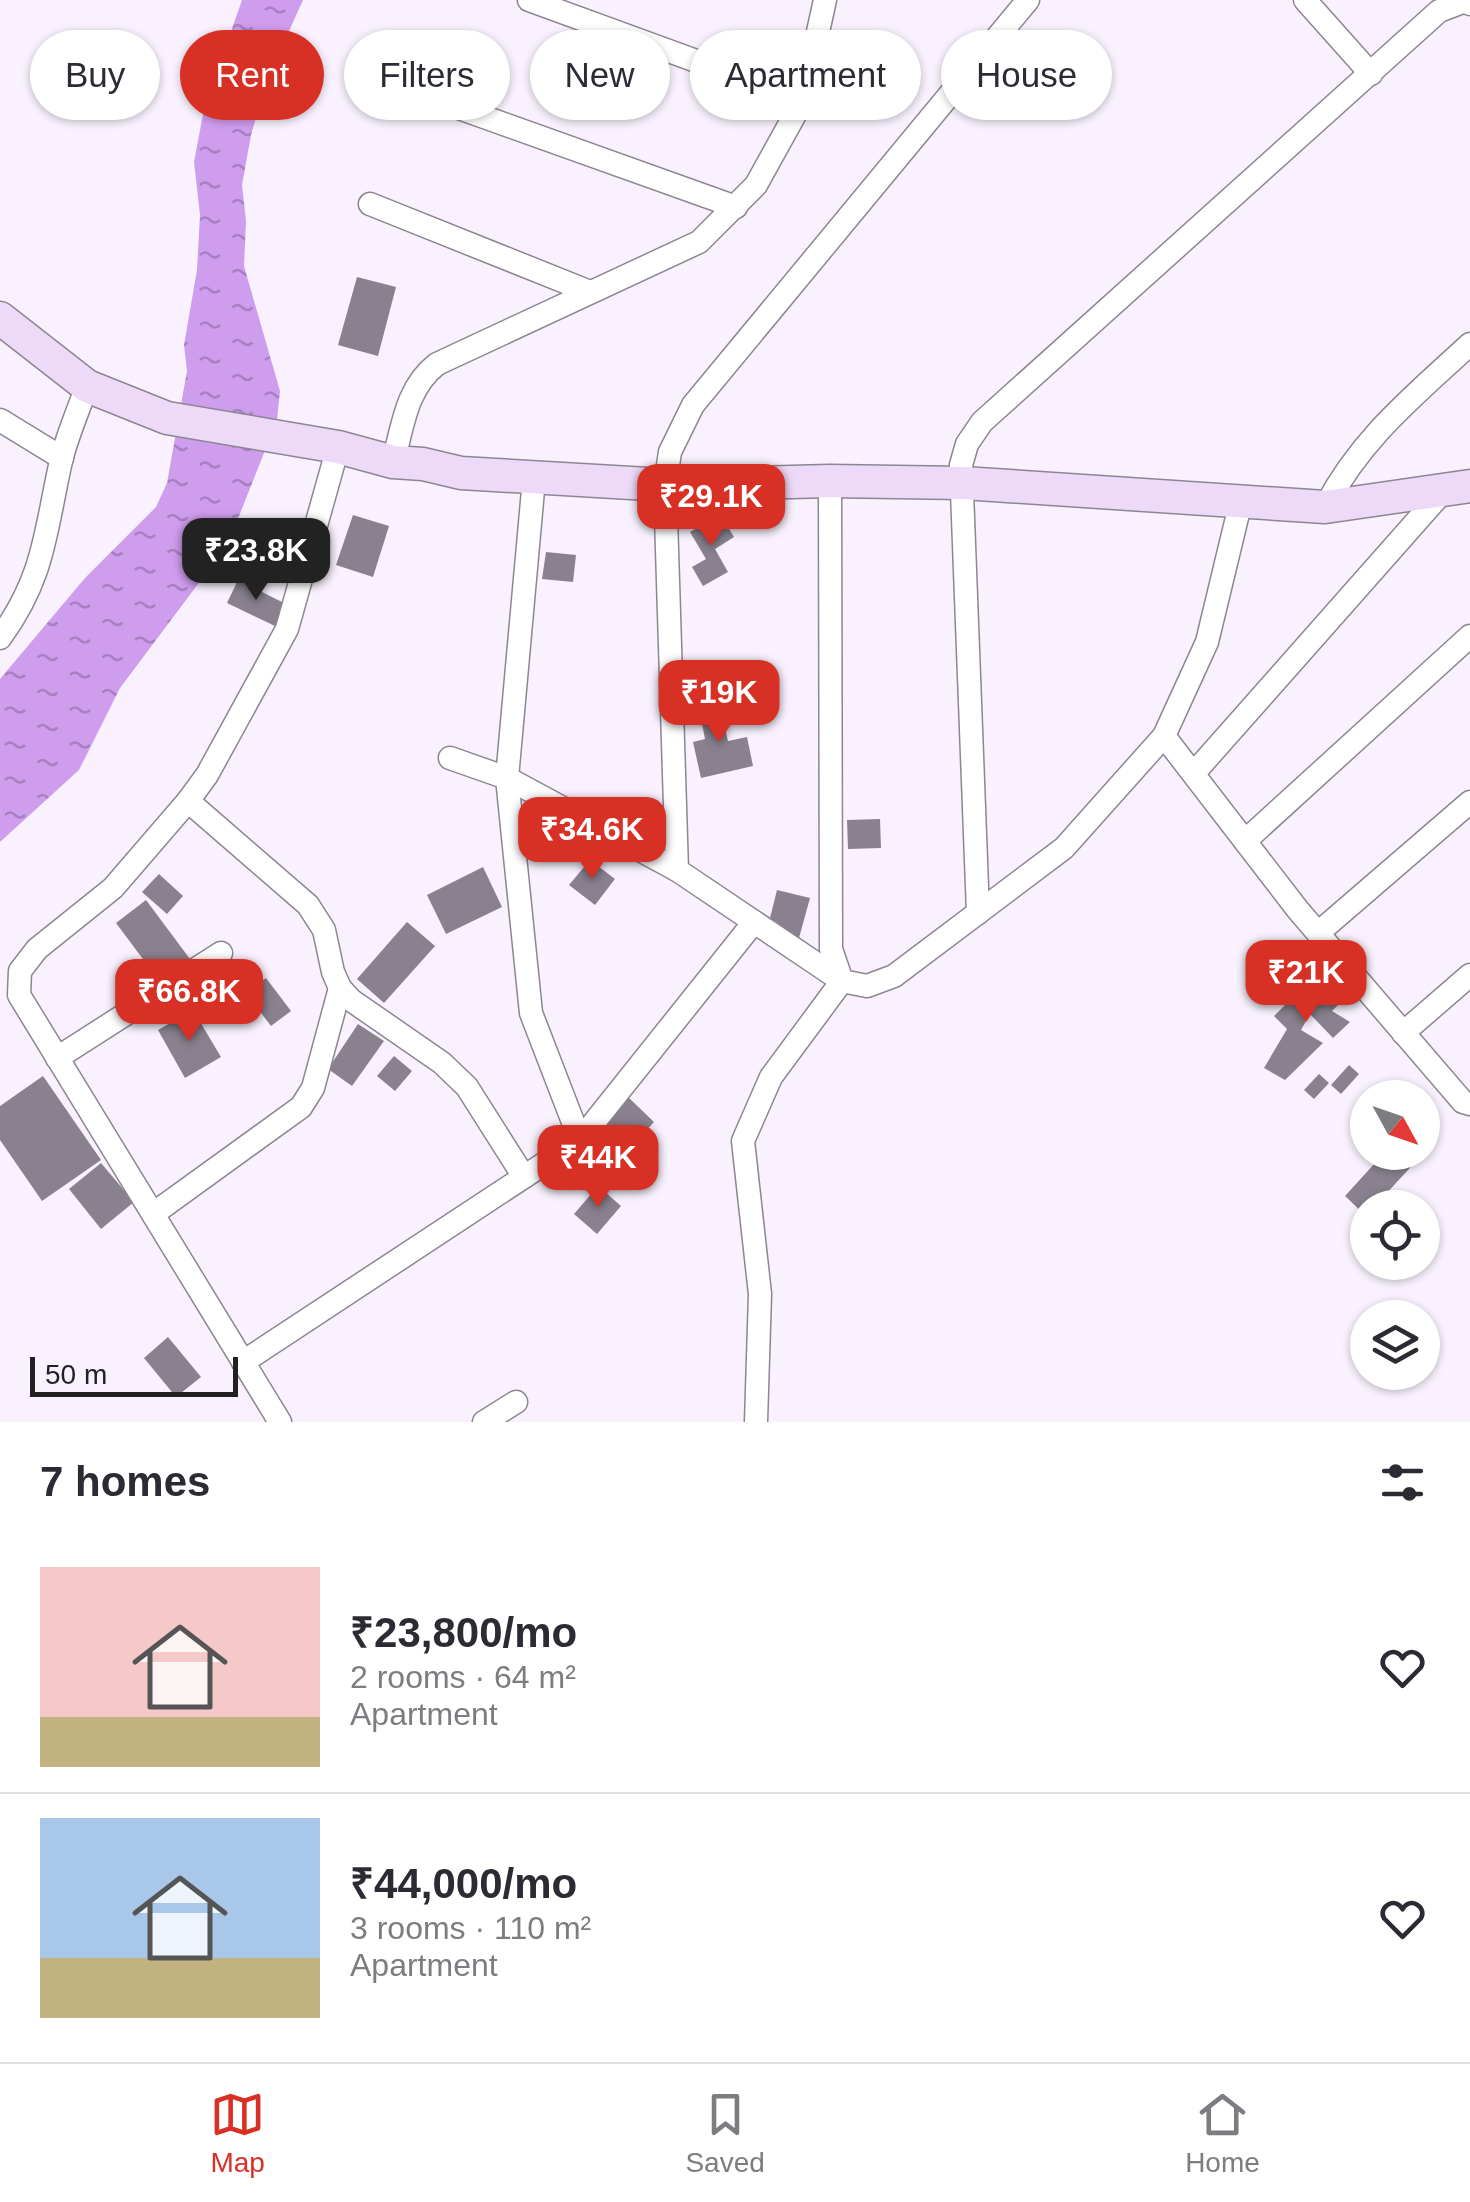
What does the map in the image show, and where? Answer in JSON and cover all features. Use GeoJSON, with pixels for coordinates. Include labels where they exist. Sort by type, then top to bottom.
{"type":"FeatureCollection","features":[{"type":"Feature","properties":{"kind":"main road"},"geometry":{"type":"LineString","coordinates":[[0,318],[87,386],[166,418],[338,447],[461,473],[665,486],[830,481],[963,483],[1325,507],[1458,487]]}},
{"type":"Feature","properties":{"kind":"street"},"geometry":{"type":"LineString","coordinates":[[529,0],[690,59]]}},
{"type":"Feature","properties":{"kind":"street"},"geometry":{"type":"LineString","coordinates":[[819,30],[826,0]]}},
{"type":"Feature","properties":{"kind":"street"},"geometry":{"type":"LineString","coordinates":[[677,870],[665,486],[670,452],[693,405],[1028,0]]}},
{"type":"Feature","properties":{"kind":"street"},"geometry":{"type":"LineString","coordinates":[[1305,0],[1371,74]]}},
{"type":"Feature","properties":{"kind":"street"},"geometry":{"type":"LineString","coordinates":[[978,913],[961,464],[967,444],[982,422],[1438,10],[1465,1],[1470,4]]}},
{"type":"Feature","properties":{"kind":"street"},"geometry":{"type":"LineString","coordinates":[[493,120],[736,207]]}},
{"type":"Feature","properties":{"kind":"street"},"geometry":{"type":"LineString","coordinates":[[408,463],[412,391],[421,376],[437,364],[699,242],[756,185],[792,120]]}},
{"type":"Feature","properties":{"kind":"street"},"geometry":{"type":"LineString","coordinates":[[370,204],[590,292]]}},
{"type":"Feature","properties":{"kind":"street"},"geometry":{"type":"LineString","coordinates":[[1325,507],[1365,443],[1470,344]]}},
{"type":"Feature","properties":{"kind":"street"},"geometry":{"type":"LineString","coordinates":[[0,638],[22,608],[44,553],[62,458],[87,386]]}},
{"type":"Feature","properties":{"kind":"street"},"geometry":{"type":"LineString","coordinates":[[0,420],[62,458]]}},
{"type":"Feature","properties":{"kind":"street"},"geometry":{"type":"LineString","coordinates":[[280,1422],[19,995],[20,971],[37,948],[112,888],[207,775],[287,629],[338,447]]}},
{"type":"Feature","properties":{"kind":"street"},"geometry":{"type":"LineString","coordinates":[[534,479],[507,778],[531,1013],[580,1140]]}},
{"type":"Feature","properties":{"kind":"street"},"geometry":{"type":"LineString","coordinates":[[830,481],[830,949],[842,981]]}},
{"type":"Feature","properties":{"kind":"street"},"geometry":{"type":"LineString","coordinates":[[1194,774],[1458,487]]}},
{"type":"Feature","properties":{"kind":"street"},"geometry":{"type":"LineString","coordinates":[[450,758],[507,778],[677,870],[842,981],[867,986],[894,976],[1064,848],[1164,736],[1207,642],[1242,501]]}},
{"type":"Feature","properties":{"kind":"street"},"geometry":{"type":"LineString","coordinates":[[1246,841],[1470,636]]}},
{"type":"Feature","properties":{"kind":"street"},"geometry":{"type":"LineString","coordinates":[[1164,736],[1318,933],[1463,1102],[1470,1104]]}},
{"type":"Feature","properties":{"kind":"street"},"geometry":{"type":"LineString","coordinates":[[188,801],[308,905],[324,930],[340,988],[350,1000],[442,1062],[466,1087],[524,1177]]}},
{"type":"Feature","properties":{"kind":"street"},"geometry":{"type":"LineString","coordinates":[[1318,933],[1470,802]]}},
{"type":"Feature","properties":{"kind":"street"},"geometry":{"type":"LineString","coordinates":[[244,1362],[580,1140],[754,922]]}},
{"type":"Feature","properties":{"kind":"street"},"geometry":{"type":"LineString","coordinates":[[57,1058],[221,953]]}},
{"type":"Feature","properties":{"kind":"street"},"geometry":{"type":"LineString","coordinates":[[1404,1034],[1470,975]]}},
{"type":"Feature","properties":{"kind":"street"},"geometry":{"type":"LineString","coordinates":[[756,1422],[760,1294],[743,1141],[771,1078],[842,981]]}},
{"type":"Feature","properties":{"kind":"street"},"geometry":{"type":"LineString","coordinates":[[153,1214],[301,1107],[312,1088],[340,988]]}},
{"type":"Feature","properties":{"kind":"street"},"geometry":{"type":"LineString","coordinates":[[484,1422],[516,1402]]}},
{"type":"Feature","properties":{"kind":"water"},"geometry":{"type":"Polygon","coordinates":[[[242,0],[303,0],[290,30],[232,30],[242,0]]]}},
{"type":"Feature","properties":{"kind":"water"},"geometry":{"type":"Polygon","coordinates":[[[202,120],[255,120],[242,185],[246,221],[244,266],[280,391],[277,420],[228,544],[120,688],[79,770],[0,842],[0,679],[85,578],[156,507],[167,483],[187,371],[184,345],[197,270],[200,215],[194,162],[202,120]]]}},
{"type":"Feature","properties":{"kind":"building"},"geometry":{"type":"Polygon","coordinates":[[[357,277],[396,287],[378,356],[338,345],[357,277]]]}},
{"type":"Feature","properties":{"kind":"building"},"geometry":{"type":"Polygon","coordinates":[[[720,514],[734,537],[715,549],[728,572],[703,586],[692,567],[706,559],[690,532],[720,514]]]}},
{"type":"Feature","properties":{"kind":"building"},"geometry":{"type":"Polygon","coordinates":[[[353,515],[389,526],[373,577],[336,565],[353,515]]]}},
{"type":"Feature","properties":{"kind":"building"},"geometry":{"type":"Polygon","coordinates":[[[546,552],[576,555],[573,582],[542,579],[546,552]]]}},
{"type":"Feature","properties":{"kind":"building"},"geometry":{"type":"Polygon","coordinates":[[[238,580],[286,604],[275,626],[227,603],[238,580]]]}},
{"type":"Feature","properties":{"kind":"building"},"geometry":{"type":"Polygon","coordinates":[[[718,699],[728,741],[747,737],[753,766],[701,778],[693,742],[705,739],[698,703],[718,699]]]}},
{"type":"Feature","properties":{"kind":"building"},"geometry":{"type":"Polygon","coordinates":[[[880,819],[881,848],[848,849],[847,820],[880,819]]]}},
{"type":"Feature","properties":{"kind":"building"},"geometry":{"type":"Polygon","coordinates":[[[590,860],[615,879],[595,905],[569,885],[590,860]]]}},
{"type":"Feature","properties":{"kind":"building"},"geometry":{"type":"Polygon","coordinates":[[[483,867],[502,907],[446,934],[427,895],[483,867]]]}},
{"type":"Feature","properties":{"kind":"building"},"geometry":{"type":"Polygon","coordinates":[[[159,874],[183,896],[167,914],[142,892],[159,874]]]}},
{"type":"Feature","properties":{"kind":"building"},"geometry":{"type":"Polygon","coordinates":[[[777,890],[810,898],[799,938],[767,930],[777,890]]]}},
{"type":"Feature","properties":{"kind":"building"},"geometry":{"type":"Polygon","coordinates":[[[146,900],[193,963],[163,986],[116,923],[146,900]]]}},
{"type":"Feature","properties":{"kind":"building"},"geometry":{"type":"Polygon","coordinates":[[[407,922],[435,946],[384,1003],[357,979],[407,922]]]}},
{"type":"Feature","properties":{"kind":"building"},"geometry":{"type":"Polygon","coordinates":[[[1320,969],[1347,996],[1332,1011],[1350,1022],[1333,1038],[1310,1014],[1301,1030],[1323,1043],[1285,1080],[1264,1068],[1287,1029],[1274,1016],[1294,996],[1300,1000],[1320,969]]]}},
{"type":"Feature","properties":{"kind":"building"},"geometry":{"type":"Polygon","coordinates":[[[266,978],[291,1011],[271,1026],[246,993],[266,978]]]}},
{"type":"Feature","properties":{"kind":"building"},"geometry":{"type":"Polygon","coordinates":[[[193,1010],[221,1057],[185,1078],[158,1030],[193,1010]]]}},
{"type":"Feature","properties":{"kind":"building"},"geometry":{"type":"Polygon","coordinates":[[[358,1024],[384,1041],[352,1086],[328,1069],[358,1024]]]}},
{"type":"Feature","properties":{"kind":"building"},"geometry":{"type":"Polygon","coordinates":[[[394,1056],[412,1071],[395,1091],[377,1076],[394,1056]]]}},
{"type":"Feature","properties":{"kind":"building"},"geometry":{"type":"Polygon","coordinates":[[[1349,1065],[1359,1074],[1341,1094],[1331,1085],[1349,1065]]]}},
{"type":"Feature","properties":{"kind":"building"},"geometry":{"type":"Polygon","coordinates":[[[1319,1074],[1329,1083],[1314,1099],[1304,1090],[1319,1074]]]}},
{"type":"Feature","properties":{"kind":"building"},"geometry":{"type":"Polygon","coordinates":[[[43,1076],[101,1160],[42,1201],[0,1140],[0,1106],[43,1076]]]}},
{"type":"Feature","properties":{"kind":"building"},"geometry":{"type":"Polygon","coordinates":[[[628,1097],[654,1122],[626,1153],[599,1129],[628,1097]]]}},
{"type":"Feature","properties":{"kind":"building"},"geometry":{"type":"Polygon","coordinates":[[[590,1153],[607,1170],[586,1191],[568,1173],[590,1153]]]}},
{"type":"Feature","properties":{"kind":"building"},"geometry":{"type":"Polygon","coordinates":[[[101,1163],[134,1202],[101,1229],[69,1189],[101,1163]]]}},
{"type":"Feature","properties":{"kind":"building"},"geometry":{"type":"Polygon","coordinates":[[[1369,1170],[1408,1170],[1390,1190],[1350,1190],[1369,1170]]]}},
{"type":"Feature","properties":{"kind":"building"},"geometry":{"type":"Polygon","coordinates":[[[598,1186],[621,1206],[597,1234],[574,1214],[598,1186]]]}},
{"type":"Feature","properties":{"kind":"building"},"geometry":{"type":"Polygon","coordinates":[[[168,1337],[201,1377],[176,1397],[144,1358],[168,1337]]]}}]}
